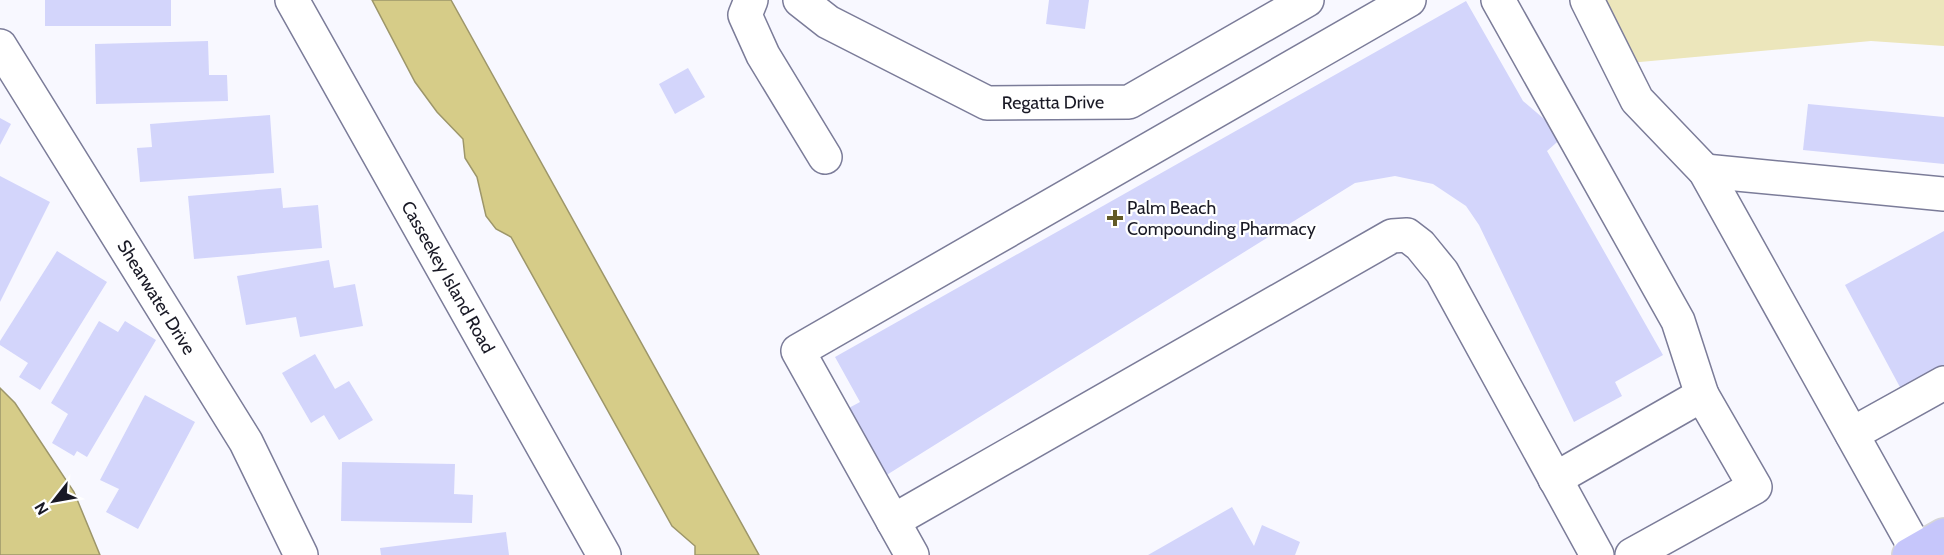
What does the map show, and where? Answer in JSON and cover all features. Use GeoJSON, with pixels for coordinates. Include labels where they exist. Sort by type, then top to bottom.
{"type":"FeatureCollection","features":[{"type":"Feature","properties":{"kind":"street","name":"Casseekey Island Road"},"geometry":{"type":"LineString","coordinates":[[291,0],[604,555]]}},
{"type":"Feature","properties":{"kind":"street"},"geometry":{"type":"LineString","coordinates":[[751,0],[745,15],[763,55],[825,157]]}},
{"type":"Feature","properties":{"kind":"street","name":"Regatta Drive"},"geometry":{"type":"LineString","coordinates":[[800,0],[828,22],[987,103],[1011,103],[1129,102],[1307,0]]}},
{"type":"Feature","properties":{"kind":"street"},"geometry":{"type":"LineString","coordinates":[[912,555],[798,351],[1409,0]]}},
{"type":"Feature","properties":{"kind":"street"},"geometry":{"type":"LineString","coordinates":[[1498,0],[1678,321],[1702,395],[1755,487],[1632,555]]}},
{"type":"Feature","properties":{"kind":"street"},"geometry":{"type":"LineString","coordinates":[[1587,0],[1637,100],[1705,171],[1852,434],[1923,547]]}},
{"type":"Feature","properties":{"kind":"street","name":"Shearwater Drive"},"geometry":{"type":"LineString","coordinates":[[0,46],[246,442],[301,555]]}},
{"type":"Feature","properties":{"kind":"street"},"geometry":{"type":"LineString","coordinates":[[1705,171],[1944,194]]}},
{"type":"Feature","properties":{"kind":"street"},"geometry":{"type":"LineString","coordinates":[[893,521],[1392,236],[1407,235],[1420,245],[1442,272],[1597,555]]}},
{"type":"Feature","properties":{"kind":"street"},"geometry":{"type":"LineString","coordinates":[[1852,434],[1944,383]]}},
{"type":"Feature","properties":{"kind":"street"},"geometry":{"type":"LineString","coordinates":[[1555,479],[1702,395]]}},
{"type":"Feature","properties":{"kind":"shaded area"},"geometry":{"type":"Polygon","coordinates":[[[372,0],[451,0],[759,555],[695,555],[695,546],[672,526],[511,237],[496,229],[486,216],[477,177],[465,158],[463,139],[437,112],[415,82],[372,0]]]}},
{"type":"Feature","properties":{"kind":"shaded area"},"geometry":{"type":"Polygon","coordinates":[[[1597,0],[1944,0],[1944,46],[1871,41],[1629,63],[1597,0]]]}},
{"type":"Feature","properties":{"kind":"shaded area"},"geometry":{"type":"Polygon","coordinates":[[[0,388],[15,403],[74,492],[100,555],[0,555],[0,388]]]}},
{"type":"Feature","properties":{"kind":"building"},"geometry":{"type":"Polygon","coordinates":[[[45,0],[171,0],[171,26],[45,26],[45,0]]]}},
{"type":"Feature","properties":{"kind":"building"},"geometry":{"type":"Polygon","coordinates":[[[1049,0],[1089,0],[1085,29],[1046,24],[1049,0]]]}},
{"type":"Feature","properties":{"kind":"building"},"geometry":{"type":"Polygon","coordinates":[[[1466,1],[1523,101],[1564,136],[1547,151],[1663,355],[1615,382],[1622,396],[1574,422],[1479,225],[1466,206],[1433,184],[1395,176],[1355,183],[885,476],[847,409],[860,402],[835,357],[1466,1]]]}},
{"type":"Feature","properties":{"kind":"building"},"geometry":{"type":"Polygon","coordinates":[[[208,41],[209,75],[227,75],[228,101],[96,104],[95,44],[208,41]]]}},
{"type":"Feature","properties":{"kind":"building"},"geometry":{"type":"Polygon","coordinates":[[[688,68],[705,97],[675,114],[659,84],[688,68]]]}},
{"type":"Feature","properties":{"kind":"building"},"geometry":{"type":"Polygon","coordinates":[[[1808,104],[1944,117],[1944,164],[1803,150],[1808,104]]]}},
{"type":"Feature","properties":{"kind":"building"},"geometry":{"type":"Polygon","coordinates":[[[270,115],[274,173],[140,182],[137,148],[152,147],[150,124],[270,115]]]}},
{"type":"Feature","properties":{"kind":"building"},"geometry":{"type":"Polygon","coordinates":[[[0,118],[11,124],[0,145],[0,118]]]}},
{"type":"Feature","properties":{"kind":"building"},"geometry":{"type":"Polygon","coordinates":[[[0,176],[50,202],[0,302],[0,176]]]}},
{"type":"Feature","properties":{"kind":"building"},"geometry":{"type":"Polygon","coordinates":[[[281,188],[283,208],[318,205],[322,248],[194,259],[188,196],[281,188]]]}},
{"type":"Feature","properties":{"kind":"building"},"geometry":{"type":"Polygon","coordinates":[[[1944,231],[1944,365],[1901,389],[1845,285],[1944,231]]]}},
{"type":"Feature","properties":{"kind":"building"},"geometry":{"type":"Polygon","coordinates":[[[57,251],[107,282],[40,390],[19,377],[28,363],[0,345],[0,341],[57,251]]]}},
{"type":"Feature","properties":{"kind":"building"},"geometry":{"type":"Polygon","coordinates":[[[329,260],[334,288],[355,284],[363,326],[300,337],[296,317],[246,325],[237,276],[329,260]]]}},
{"type":"Feature","properties":{"kind":"building"},"geometry":{"type":"Polygon","coordinates":[[[99,321],[118,332],[125,321],[156,340],[87,457],[77,451],[74,456],[52,443],[68,414],[51,403],[99,321]]]}},
{"type":"Feature","properties":{"kind":"building"},"geometry":{"type":"Polygon","coordinates":[[[315,354],[335,389],[349,381],[373,420],[339,440],[324,415],[311,423],[282,373],[315,354]]]}},
{"type":"Feature","properties":{"kind":"building"},"geometry":{"type":"Polygon","coordinates":[[[145,395],[195,422],[138,529],[106,512],[119,489],[100,480],[145,395]]]}},
{"type":"Feature","properties":{"kind":"building"},"geometry":{"type":"Polygon","coordinates":[[[342,462],[455,464],[454,494],[473,495],[472,523],[341,521],[342,462]]]}},
{"type":"Feature","properties":{"kind":"building"},"geometry":{"type":"Polygon","coordinates":[[[1232,507],[1254,546],[1262,525],[1300,542],[1295,555],[1148,555],[1232,507]]]}},
{"type":"Feature","properties":{"kind":"building"},"geometry":{"type":"Polygon","coordinates":[[[506,532],[509,555],[381,555],[380,548],[506,532]]]}},
{"type":"Feature","properties":{"kind":"place","name":"Palm Beach Compounding Pharmacy"},"geometry":{"type":"Point","coordinates":[1115,218]}}]}
